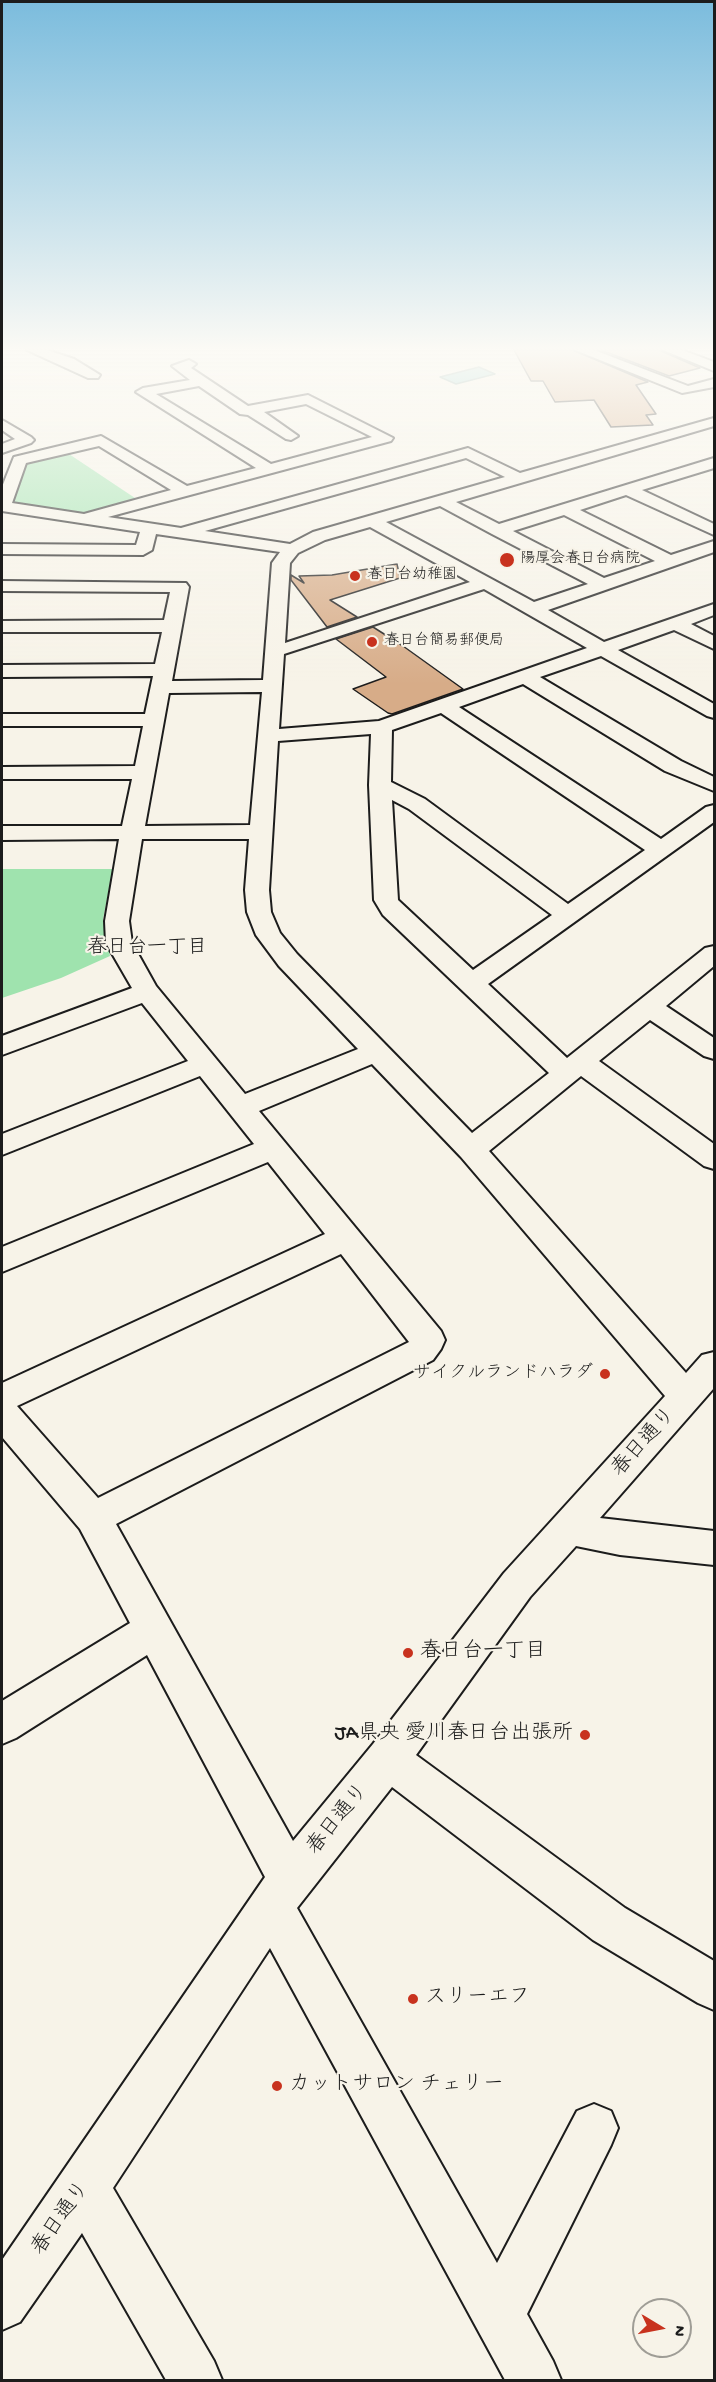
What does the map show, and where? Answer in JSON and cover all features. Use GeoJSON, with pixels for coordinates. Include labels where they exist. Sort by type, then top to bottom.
{"type":"FeatureCollection","features":[{"type":"Feature","properties":{"kind":"street"},"geometry":{"type":"LineString","coordinates":[[19,461],[3,507],[292,549]]}},
{"type":"Feature","properties":{"kind":"street"},"geometry":{"type":"LineString","coordinates":[[138,461],[184,491]]}},
{"type":"Feature","properties":{"kind":"street"},"geometry":{"type":"LineString","coordinates":[[255,461],[268,469]]}},
{"type":"Feature","properties":{"kind":"street"},"geometry":{"type":"LineString","coordinates":[[82,519],[301,461]]}},
{"type":"Feature","properties":{"kind":"street"},"geometry":{"type":"LineString","coordinates":[[180,533],[437,461]]}},
{"type":"Feature","properties":{"kind":"street"},"geometry":{"type":"LineString","coordinates":[[484,461],[518,478]]}},
{"type":"Feature","properties":{"kind":"street"},"geometry":{"type":"LineString","coordinates":[[596,461],[518,478],[319,536],[292,549],[281,563],[257,890],[259,912],[268,935],[288,960],[471,1150],[687,1397]]}},
{"type":"Feature","properties":{"kind":"street"},"geometry":{"type":"LineString","coordinates":[[498,530],[714,463]]}},
{"type":"Feature","properties":{"kind":"street"},"geometry":{"type":"LineString","coordinates":[[649,469],[668,477]]}},
{"type":"Feature","properties":{"kind":"street"},"geometry":{"type":"LineString","coordinates":[[687,471],[714,483]]}},
{"type":"Feature","properties":{"kind":"street"},"geometry":{"type":"LineString","coordinates":[[225,481],[269,508]]}},
{"type":"Feature","properties":{"kind":"street"},"geometry":{"type":"LineString","coordinates":[[628,490],[714,530]]}},
{"type":"Feature","properties":{"kind":"street"},"geometry":{"type":"LineString","coordinates":[[442,501],[603,585]]}},
{"type":"Feature","properties":{"kind":"street"},"geometry":{"type":"LineString","coordinates":[[565,509],[669,561]]}},
{"type":"Feature","properties":{"kind":"street"},"geometry":{"type":"LineString","coordinates":[[372,521],[714,712]]}},
{"type":"Feature","properties":{"kind":"street"},"geometry":{"type":"LineString","coordinates":[[2,549],[143,549],[149,529]]}},
{"type":"Feature","properties":{"kind":"street"},"geometry":{"type":"LineString","coordinates":[[533,609],[714,546]]}},
{"type":"Feature","properties":{"kind":"street"},"geometry":{"type":"LineString","coordinates":[[274,650],[293,647],[485,583]]}},
{"type":"Feature","properties":{"kind":"street"},"geometry":{"type":"LineString","coordinates":[[2,586],[180,587],[120,896],[119,943],[129,965],[147,992],[429,1340],[421,1351],[93,1518]]}},
{"type":"Feature","properties":{"kind":"street"},"geometry":{"type":"LineString","coordinates":[[267,736],[382,726],[714,609]]}},
{"type":"Feature","properties":{"kind":"street"},"geometry":{"type":"LineString","coordinates":[[675,623],[714,643]]}},
{"type":"Feature","properties":{"kind":"street"},"geometry":{"type":"LineString","coordinates":[[2,626],[171,626]]}},
{"type":"Feature","properties":{"kind":"street"},"geometry":{"type":"LineString","coordinates":[[2,671],[271,686]]}},
{"type":"Feature","properties":{"kind":"street"},"geometry":{"type":"LineString","coordinates":[[526,677],[673,766],[714,785]]}},
{"type":"Feature","properties":{"kind":"street"},"geometry":{"type":"LineString","coordinates":[[444,706],[660,849]]}},
{"type":"Feature","properties":{"kind":"street"},"geometry":{"type":"LineString","coordinates":[[2,720],[153,720]]}},
{"type":"Feature","properties":{"kind":"street"},"geometry":{"type":"LineString","coordinates":[[382,726],[380,784],[386,900],[392,910],[472,983],[574,1067],[714,1159]]}},
{"type":"Feature","properties":{"kind":"street"},"geometry":{"type":"LineString","coordinates":[[2,772],[143,772]]}},
{"type":"Feature","properties":{"kind":"street"},"geometry":{"type":"LineString","coordinates":[[380,784],[417,804],[567,915]]}},
{"type":"Feature","properties":{"kind":"street"},"geometry":{"type":"LineString","coordinates":[[472,983],[714,812]]}},
{"type":"Feature","properties":{"kind":"street"},"geometry":{"type":"LineString","coordinates":[[2,833],[261,832]]}},
{"type":"Feature","properties":{"kind":"street"},"geometry":{"type":"LineString","coordinates":[[471,1150],[714,954]]}},
{"type":"Feature","properties":{"kind":"street"},"geometry":{"type":"LineString","coordinates":[[2,1046],[147,992]]}},
{"type":"Feature","properties":{"kind":"street"},"geometry":{"type":"LineString","coordinates":[[649,1007],[714,1050]]}},
{"type":"Feature","properties":{"kind":"street"},"geometry":{"type":"LineString","coordinates":[[241,1107],[375,1052]]}},
{"type":"Feature","properties":{"kind":"street"},"geometry":{"type":"LineString","coordinates":[[2,1145],[205,1064]]}},
{"type":"Feature","properties":{"kind":"street"},"geometry":{"type":"LineString","coordinates":[[2,1260],[273,1148]]}},
{"type":"Feature","properties":{"kind":"street"},"geometry":{"type":"LineString","coordinates":[[346,1238],[3,1413],[93,1518],[154,1629],[281,1892],[498,2316],[534,2380]]}},
{"type":"Feature","properties":{"kind":"street","name":"春日通り"},"geometry":{"type":"LineString","coordinates":[[2,2304],[84,2187],[281,1892],[388,1759],[517,1585],[714,1365]]}},
{"type":"Feature","properties":{"kind":"street"},"geometry":{"type":"LineString","coordinates":[[568,1528],[620,1538],[714,1548]]}},
{"type":"Feature","properties":{"kind":"street"},"geometry":{"type":"LineString","coordinates":[[2,1724],[154,1629]]}},
{"type":"Feature","properties":{"kind":"street"},"geometry":{"type":"LineString","coordinates":[[388,1759],[609,1924],[714,1987]]}},
{"type":"Feature","properties":{"kind":"street"},"geometry":{"type":"LineString","coordinates":[[498,2316],[594,2128]]}},
{"type":"Feature","properties":{"kind":"street"},"geometry":{"type":"LineString","coordinates":[[84,2187],[195,2380]]}},
{"type":"Feature","properties":{"kind":"green space"},"geometry":{"type":"Polygon","coordinates":[[[25,461],[80,461],[138,500],[83,516],[8,505],[25,461]]]}},
{"type":"Feature","properties":{"kind":"green space"},"geometry":{"type":"Polygon","coordinates":[[[2,869],[113,869],[103,919],[110,956],[61,978],[2,998],[2,869]]]}},
{"type":"Feature","properties":{"kind":"building"},"geometry":{"type":"Polygon","coordinates":[[[397,564],[400,578],[330,600],[357,617],[327,627],[291,580],[291,575],[304,583],[299,576],[332,575],[397,564]]]}},
{"type":"Feature","properties":{"kind":"building"},"geometry":{"type":"Polygon","coordinates":[[[373,627],[463,689],[392,714],[353,689],[386,677],[336,639],[373,627]]]}},
{"type":"Feature","properties":{"kind":"place","name":"陽厚会春日台病院"},"geometry":{"type":"Point","coordinates":[507,560]}},
{"type":"Feature","properties":{"kind":"place","name":"春日台幼稚園"},"geometry":{"type":"Point","coordinates":[355,576]}},
{"type":"Feature","properties":{"kind":"place","name":"春日台簡易郵便局"},"geometry":{"type":"Point","coordinates":[372,642]}},
{"type":"Feature","properties":{"kind":"place","name":"サイクルランドハラダ"},"geometry":{"type":"Point","coordinates":[605,1374]}},
{"type":"Feature","properties":{"kind":"place","name":"春日台一丁目"},"geometry":{"type":"Point","coordinates":[408,1653]}},
{"type":"Feature","properties":{"kind":"place","name":"JA県央 愛川春日台出張所"},"geometry":{"type":"Point","coordinates":[585,1735]}},
{"type":"Feature","properties":{"kind":"place","name":"スリーエフ"},"geometry":{"type":"Point","coordinates":[413,1999]}},
{"type":"Feature","properties":{"kind":"place","name":"カットサロン チェリー"},"geometry":{"type":"Point","coordinates":[277,2086]}},
{"type":"Feature","properties":{"kind":"district","name":"春日台一丁目"},"geometry":{"type":"Point","coordinates":[147,949]}}]}
